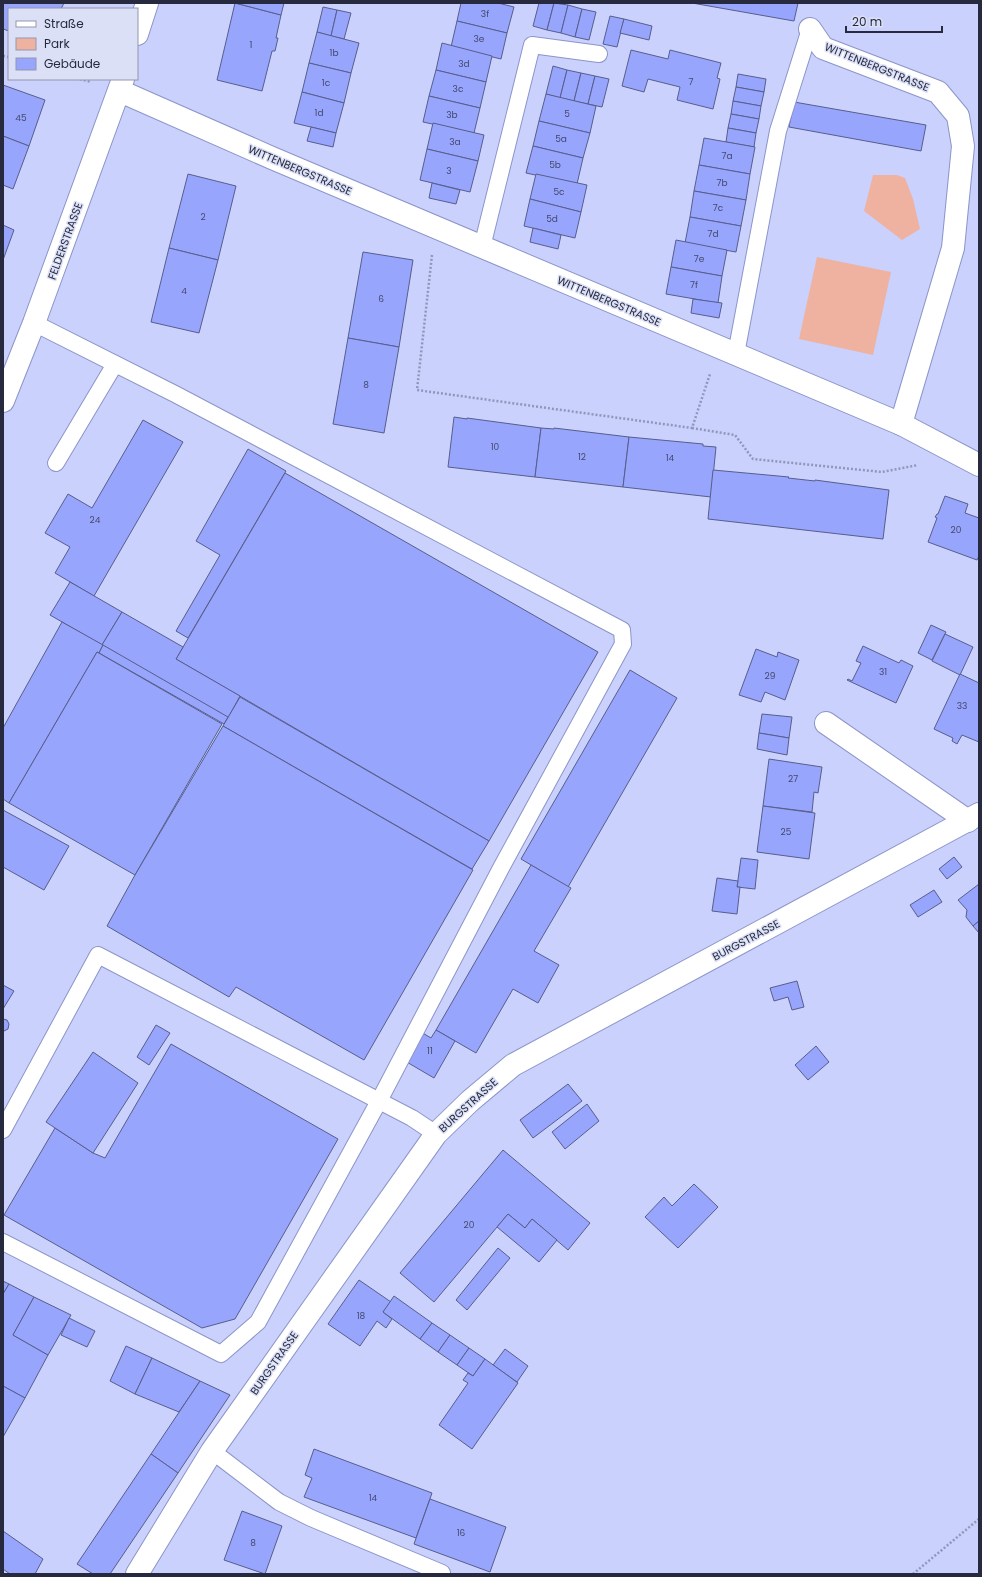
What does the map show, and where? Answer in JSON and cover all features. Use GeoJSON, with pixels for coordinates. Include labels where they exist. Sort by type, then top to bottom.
{"type":"FeatureCollection","features":[{"type":"Feature","properties":{"kind":"street"},"geometry":{"type":"LineString","coordinates":[[138,31],[146,3]]}},
{"type":"Feature","properties":{"kind":"street","name":"WITTENBERGSTRASSE"},"geometry":{"type":"LineString","coordinates":[[810,30],[823,48],[938,92],[958,116],[963,146],[953,248],[901,424]]}},
{"type":"Feature","properties":{"kind":"street","name":"WITTENBERGSTRASSE"},"geometry":{"type":"LineString","coordinates":[[121,85],[272,158],[901,424],[979,465]]}},
{"type":"Feature","properties":{"kind":"street","name":"FELDERSTRASSE"},"geometry":{"type":"LineString","coordinates":[[3,401],[34,323],[121,85]]}},
{"type":"Feature","properties":{"kind":"street","name":"BURGSTRASSE"},"geometry":{"type":"LineString","coordinates":[[137,1574],[212,1451],[436,1134],[470,1101],[513,1065],[973,818],[826,723]]}},
{"type":"Feature","properties":{"kind":"lane","name":"WITTENBERGSTRASSE"},"geometry":{"type":"LineString","coordinates":[[727,351],[778,131],[810,30]]}},
{"type":"Feature","properties":{"kind":"lane"},"geometry":{"type":"LineString","coordinates":[[482,247],[532,45],[600,54]]}},
{"type":"Feature","properties":{"kind":"lane"},"geometry":{"type":"LineString","coordinates":[[3,1242],[221,1354],[258,1322],[379,1101],[501,868],[623,644],[622,630],[34,323]]}},
{"type":"Feature","properties":{"kind":"lane"},"geometry":{"type":"LineString","coordinates":[[56,463],[115,364]]}},
{"type":"Feature","properties":{"kind":"lane"},"geometry":{"type":"LineString","coordinates":[[3,1130],[98,955],[412,1118],[436,1134]]}},
{"type":"Feature","properties":{"kind":"lane"},"geometry":{"type":"LineString","coordinates":[[212,1451],[279,1502],[311,1518],[442,1573]]}},
{"type":"Feature","properties":{"kind":"path"},"geometry":{"type":"LineString","coordinates":[[435,227],[417,390],[692,428],[735,436],[753,459],[882,472],[918,465]]}},
{"type":"Feature","properties":{"kind":"path"},"geometry":{"type":"LineString","coordinates":[[692,428],[727,351]]}},
{"type":"Feature","properties":{"kind":"path"},"geometry":{"type":"LineString","coordinates":[[913,1574],[979,1520]]}},
{"type":"Feature","properties":{"kind":"green space"},"geometry":{"type":"Polygon","coordinates":[[[873,175],[897,175],[905,178],[913,199],[920,229],[902,240],[864,211],[873,175]]]}},
{"type":"Feature","properties":{"kind":"green space"},"geometry":{"type":"Polygon","coordinates":[[[817,257],[891,272],[873,355],[799,339],[817,257]]]}},
{"type":"Feature","properties":{"kind":"building"},"geometry":{"type":"Polygon","coordinates":[[[3,3],[64,3],[62,8],[8,8],[8,31],[3,29],[3,3]]]}},
{"type":"Feature","properties":{"kind":"building"},"geometry":{"type":"Polygon","coordinates":[[[235,3],[281,15],[275,51],[272,51],[262,91],[217,80],[235,3]]]}},
{"type":"Feature","properties":{"kind":"building"},"geometry":{"type":"Polygon","coordinates":[[[235,3],[284,3],[281,15],[235,3]]]}},
{"type":"Feature","properties":{"kind":"building"},"geometry":{"type":"Polygon","coordinates":[[[461,3],[498,3],[514,7],[507,33],[457,21],[461,3]]]}},
{"type":"Feature","properties":{"kind":"building"},"geometry":{"type":"Polygon","coordinates":[[[539,3],[554,3],[547,30],[533,26],[539,3]]]}},
{"type":"Feature","properties":{"kind":"building"},"geometry":{"type":"Polygon","coordinates":[[[554,3],[568,5],[561,33],[547,30],[554,3]]]}},
{"type":"Feature","properties":{"kind":"building"},"geometry":{"type":"Polygon","coordinates":[[[692,3],[798,3],[794,21],[692,3]]]}},
{"type":"Feature","properties":{"kind":"building"},"geometry":{"type":"Polygon","coordinates":[[[568,5],[582,9],[575,37],[561,33],[568,5]]]}},
{"type":"Feature","properties":{"kind":"building"},"geometry":{"type":"Polygon","coordinates":[[[323,7],[337,10],[331,36],[317,32],[323,7]]]}},
{"type":"Feature","properties":{"kind":"building"},"geometry":{"type":"Polygon","coordinates":[[[582,9],[596,12],[589,40],[575,37],[582,9]]]}},
{"type":"Feature","properties":{"kind":"building"},"geometry":{"type":"Polygon","coordinates":[[[337,10],[351,13],[344,39],[331,36],[337,10]]]}},
{"type":"Feature","properties":{"kind":"building"},"geometry":{"type":"Polygon","coordinates":[[[610,16],[624,19],[617,47],[603,44],[610,16]]]}},
{"type":"Feature","properties":{"kind":"building"},"geometry":{"type":"Polygon","coordinates":[[[624,19],[652,26],[649,40],[620,33],[624,19]]]}},
{"type":"Feature","properties":{"kind":"building"},"geometry":{"type":"Polygon","coordinates":[[[457,21],[507,33],[501,59],[451,47],[457,21]]]}},
{"type":"Feature","properties":{"kind":"building"},"geometry":{"type":"Polygon","coordinates":[[[317,32],[359,43],[351,73],[309,63],[317,32]]]}},
{"type":"Feature","properties":{"kind":"building"},"geometry":{"type":"Polygon","coordinates":[[[442,43],[492,56],[486,82],[436,70],[442,43]]]}},
{"type":"Feature","properties":{"kind":"building"},"geometry":{"type":"Polygon","coordinates":[[[631,50],[668,59],[670,50],[721,63],[717,78],[720,79],[713,109],[677,100],[680,87],[648,79],[644,92],[622,86],[631,50]]]}},
{"type":"Feature","properties":{"kind":"building"},"geometry":{"type":"Polygon","coordinates":[[[309,63],[351,73],[344,103],[302,92],[309,63]]]}},
{"type":"Feature","properties":{"kind":"building"},"geometry":{"type":"Polygon","coordinates":[[[553,66],[567,70],[560,98],[546,94],[553,66]]]}},
{"type":"Feature","properties":{"kind":"building"},"geometry":{"type":"Polygon","coordinates":[[[436,70],[486,82],[480,108],[429,96],[436,70]]]}},
{"type":"Feature","properties":{"kind":"building"},"geometry":{"type":"Polygon","coordinates":[[[567,70],[581,73],[574,101],[560,98],[567,70]]]}},
{"type":"Feature","properties":{"kind":"building"},"geometry":{"type":"Polygon","coordinates":[[[581,73],[595,76],[588,104],[574,101],[581,73]]]}},
{"type":"Feature","properties":{"kind":"building"},"geometry":{"type":"Polygon","coordinates":[[[738,74],[766,79],[764,92],[736,87],[738,74]]]}},
{"type":"Feature","properties":{"kind":"building"},"geometry":{"type":"Polygon","coordinates":[[[595,76],[609,79],[602,107],[588,104],[595,76]]]}},
{"type":"Feature","properties":{"kind":"building"},"geometry":{"type":"Polygon","coordinates":[[[3,85],[45,100],[29,146],[3,136],[3,85]]]}},
{"type":"Feature","properties":{"kind":"building"},"geometry":{"type":"Polygon","coordinates":[[[736,87],[764,92],[761,106],[733,101],[736,87]]]}},
{"type":"Feature","properties":{"kind":"building"},"geometry":{"type":"Polygon","coordinates":[[[302,92],[344,103],[336,133],[294,123],[302,92]]]}},
{"type":"Feature","properties":{"kind":"building"},"geometry":{"type":"Polygon","coordinates":[[[546,94],[596,106],[590,133],[539,121],[546,94]]]}},
{"type":"Feature","properties":{"kind":"building"},"geometry":{"type":"Polygon","coordinates":[[[429,96],[480,108],[474,133],[423,122],[429,96]]]}},
{"type":"Feature","properties":{"kind":"building"},"geometry":{"type":"Polygon","coordinates":[[[733,101],[761,106],[759,119],[731,114],[733,101]]]}},
{"type":"Feature","properties":{"kind":"building"},"geometry":{"type":"Polygon","coordinates":[[[794,102],[926,125],[921,151],[789,127],[794,102]]]}},
{"type":"Feature","properties":{"kind":"building"},"geometry":{"type":"Polygon","coordinates":[[[731,114],[759,119],[756,133],[728,128],[731,114]]]}},
{"type":"Feature","properties":{"kind":"building"},"geometry":{"type":"Polygon","coordinates":[[[539,121],[590,133],[583,158],[533,146],[539,121]]]}},
{"type":"Feature","properties":{"kind":"building"},"geometry":{"type":"Polygon","coordinates":[[[433,123],[484,135],[478,161],[427,149],[433,123]]]}},
{"type":"Feature","properties":{"kind":"building"},"geometry":{"type":"Polygon","coordinates":[[[311,127],[336,133],[333,147],[307,141],[311,127]]]}},
{"type":"Feature","properties":{"kind":"building"},"geometry":{"type":"Polygon","coordinates":[[[728,128],[756,133],[754,147],[726,142],[728,128]]]}},
{"type":"Feature","properties":{"kind":"building"},"geometry":{"type":"Polygon","coordinates":[[[3,136],[29,146],[13,189],[3,185],[3,136]]]}},
{"type":"Feature","properties":{"kind":"building"},"geometry":{"type":"Polygon","coordinates":[[[704,138],[755,147],[750,174],[699,165],[704,138]]]}},
{"type":"Feature","properties":{"kind":"building"},"geometry":{"type":"Polygon","coordinates":[[[533,146],[583,158],[577,184],[526,173],[533,146]]]}},
{"type":"Feature","properties":{"kind":"building"},"geometry":{"type":"Polygon","coordinates":[[[427,149],[478,161],[470,192],[420,180],[427,149]]]}},
{"type":"Feature","properties":{"kind":"building"},"geometry":{"type":"Polygon","coordinates":[[[699,165],[750,174],[746,200],[694,191],[699,165]]]}},
{"type":"Feature","properties":{"kind":"building"},"geometry":{"type":"Polygon","coordinates":[[[188,174],[236,186],[218,260],[169,248],[188,174]]]}},
{"type":"Feature","properties":{"kind":"building"},"geometry":{"type":"Polygon","coordinates":[[[536,174],[587,185],[581,212],[530,199],[536,174]]]}},
{"type":"Feature","properties":{"kind":"building"},"geometry":{"type":"Polygon","coordinates":[[[432,183],[460,190],[456,204],[429,198],[432,183]]]}},
{"type":"Feature","properties":{"kind":"building"},"geometry":{"type":"Polygon","coordinates":[[[694,191],[746,200],[741,226],[690,217],[694,191]]]}},
{"type":"Feature","properties":{"kind":"building"},"geometry":{"type":"Polygon","coordinates":[[[530,199],[581,212],[575,238],[524,226],[530,199]]]}},
{"type":"Feature","properties":{"kind":"building"},"geometry":{"type":"Polygon","coordinates":[[[690,217],[741,226],[736,252],[685,243],[690,217]]]}},
{"type":"Feature","properties":{"kind":"building"},"geometry":{"type":"Polygon","coordinates":[[[3,225],[14,230],[3,260],[3,225]]]}},
{"type":"Feature","properties":{"kind":"building"},"geometry":{"type":"Polygon","coordinates":[[[533,228],[561,235],[558,249],[530,242],[533,228]]]}},
{"type":"Feature","properties":{"kind":"building"},"geometry":{"type":"Polygon","coordinates":[[[676,240],[727,250],[722,276],[671,267],[676,240]]]}},
{"type":"Feature","properties":{"kind":"building"},"geometry":{"type":"Polygon","coordinates":[[[169,248],[218,260],[199,333],[151,322],[169,248]]]}},
{"type":"Feature","properties":{"kind":"building"},"geometry":{"type":"Polygon","coordinates":[[[363,252],[413,260],[399,347],[348,338],[363,252]]]}},
{"type":"Feature","properties":{"kind":"building"},"geometry":{"type":"Polygon","coordinates":[[[671,267],[722,276],[718,303],[666,294],[671,267]]]}},
{"type":"Feature","properties":{"kind":"building"},"geometry":{"type":"Polygon","coordinates":[[[693,299],[722,303],[719,318],[691,313],[693,299]]]}},
{"type":"Feature","properties":{"kind":"building"},"geometry":{"type":"Polygon","coordinates":[[[348,338],[399,347],[384,433],[333,424],[348,338]]]}},
{"type":"Feature","properties":{"kind":"building"},"geometry":{"type":"Polygon","coordinates":[[[454,417],[541,428],[535,477],[448,467],[454,417]]]}},
{"type":"Feature","properties":{"kind":"building"},"geometry":{"type":"Polygon","coordinates":[[[143,420],[183,442],[94,596],[55,573],[70,547],[45,533],[68,494],[92,508],[143,420]]]}},
{"type":"Feature","properties":{"kind":"building"},"geometry":{"type":"Polygon","coordinates":[[[541,428],[554,428],[629,437],[623,487],[535,477],[541,428]]]}},
{"type":"Feature","properties":{"kind":"building"},"geometry":{"type":"Polygon","coordinates":[[[629,437],[703,444],[703,446],[716,447],[711,497],[623,487],[629,437]]]}},
{"type":"Feature","properties":{"kind":"building"},"geometry":{"type":"Polygon","coordinates":[[[248,449],[286,471],[188,638],[176,631],[220,555],[196,541],[248,449]]]}},
{"type":"Feature","properties":{"kind":"building"},"geometry":{"type":"Polygon","coordinates":[[[713,470],[789,477],[788,478],[889,490],[883,539],[708,519],[713,470]]]}},
{"type":"Feature","properties":{"kind":"building"},"geometry":{"type":"Polygon","coordinates":[[[285,473],[598,652],[489,841],[176,659],[285,473]]]}},
{"type":"Feature","properties":{"kind":"building"},"geometry":{"type":"Polygon","coordinates":[[[945,496],[968,504],[965,513],[979,518],[979,556],[977,560],[928,542],[937,518],[935,517],[938,514],[945,496]]]}},
{"type":"Feature","properties":{"kind":"building"},"geometry":{"type":"Polygon","coordinates":[[[70,582],[122,612],[102,645],[50,615],[70,582]]]}},
{"type":"Feature","properties":{"kind":"building"},"geometry":{"type":"Polygon","coordinates":[[[122,612],[183,647],[176,659],[240,696],[228,718],[102,645],[122,612]]]}},
{"type":"Feature","properties":{"kind":"building"},"geometry":{"type":"Polygon","coordinates":[[[62,622],[103,645],[99,653],[97,652],[9,803],[3,799],[3,728],[62,622]]]}},
{"type":"Feature","properties":{"kind":"building"},"geometry":{"type":"Polygon","coordinates":[[[931,625],[946,632],[932,660],[918,653],[931,625]]]}},
{"type":"Feature","properties":{"kind":"building"},"geometry":{"type":"Polygon","coordinates":[[[945,634],[973,647],[960,675],[932,661],[945,634]]]}},
{"type":"Feature","properties":{"kind":"building"},"geometry":{"type":"Polygon","coordinates":[[[103,645],[228,717],[224,724],[99,653],[103,645]]]}},
{"type":"Feature","properties":{"kind":"building"},"geometry":{"type":"Polygon","coordinates":[[[863,646],[899,663],[901,660],[913,666],[896,703],[847,680],[852,681],[861,663],[856,661],[863,646]]]}},
{"type":"Feature","properties":{"kind":"building"},"geometry":{"type":"Polygon","coordinates":[[[756,649],[777,657],[778,652],[799,660],[785,700],[765,692],[761,702],[739,695],[756,649]]]}},
{"type":"Feature","properties":{"kind":"building"},"geometry":{"type":"Polygon","coordinates":[[[97,652],[222,724],[135,875],[9,803],[97,652]]]}},
{"type":"Feature","properties":{"kind":"building"},"geometry":{"type":"Polygon","coordinates":[[[630,670],[677,698],[568,887],[521,859],[630,670]]]}},
{"type":"Feature","properties":{"kind":"building"},"geometry":{"type":"Polygon","coordinates":[[[960,674],[979,683],[979,742],[962,735],[957,744],[952,741],[953,738],[934,729],[960,674]]]}},
{"type":"Feature","properties":{"kind":"building"},"geometry":{"type":"Polygon","coordinates":[[[240,697],[489,841],[472,869],[223,726],[240,697]]]}},
{"type":"Feature","properties":{"kind":"building"},"geometry":{"type":"Polygon","coordinates":[[[762,714],[792,717],[789,738],[759,733],[762,714]]]}},
{"type":"Feature","properties":{"kind":"building"},"geometry":{"type":"Polygon","coordinates":[[[223,726],[473,870],[364,1060],[236,987],[229,997],[107,926],[135,875],[223,726]]]}},
{"type":"Feature","properties":{"kind":"building"},"geometry":{"type":"Polygon","coordinates":[[[759,733],[789,738],[787,755],[757,749],[759,733]]]}},
{"type":"Feature","properties":{"kind":"building"},"geometry":{"type":"Polygon","coordinates":[[[769,759],[822,767],[818,793],[814,792],[812,812],[763,806],[769,759]]]}},
{"type":"Feature","properties":{"kind":"building"},"geometry":{"type":"Polygon","coordinates":[[[763,806],[815,813],[809,859],[757,852],[763,806]]]}},
{"type":"Feature","properties":{"kind":"building"},"geometry":{"type":"Polygon","coordinates":[[[3,810],[69,846],[44,890],[3,867],[3,810]]]}},
{"type":"Feature","properties":{"kind":"building"},"geometry":{"type":"Polygon","coordinates":[[[954,857],[962,867],[947,879],[939,869],[954,857]]]}},
{"type":"Feature","properties":{"kind":"building"},"geometry":{"type":"Polygon","coordinates":[[[741,858],[758,860],[755,889],[737,887],[741,858]]]}},
{"type":"Feature","properties":{"kind":"building"},"geometry":{"type":"Polygon","coordinates":[[[531,865],[571,888],[534,951],[559,965],[538,1003],[513,989],[476,1053],[436,1030],[531,865]]]}},
{"type":"Feature","properties":{"kind":"building"},"geometry":{"type":"Polygon","coordinates":[[[717,878],[738,881],[737,887],[740,887],[737,914],[712,911],[717,878]]]}},
{"type":"Feature","properties":{"kind":"building"},"geometry":{"type":"Polygon","coordinates":[[[979,884],[979,921],[973,926],[966,917],[967,910],[958,900],[979,884]]]}},
{"type":"Feature","properties":{"kind":"building"},"geometry":{"type":"Polygon","coordinates":[[[934,890],[942,902],[918,917],[910,905],[934,890]]]}},
{"type":"Feature","properties":{"kind":"building"},"geometry":{"type":"Polygon","coordinates":[[[979,921],[979,933],[973,926],[979,921]]]}},
{"type":"Feature","properties":{"kind":"building"},"geometry":{"type":"Polygon","coordinates":[[[797,981],[804,1007],[792,1010],[788,997],[774,1001],[770,988],[797,981]]]}},
{"type":"Feature","properties":{"kind":"building"},"geometry":{"type":"Polygon","coordinates":[[[3,985],[14,991],[3,1009],[3,985]]]}},
{"type":"Feature","properties":{"kind":"building"},"geometry":{"type":"Polygon","coordinates":[[[3,1019],[7,1020],[9,1024],[8,1029],[4,1031],[3,1031],[3,1019]]]}},
{"type":"Feature","properties":{"kind":"building"},"geometry":{"type":"Polygon","coordinates":[[[156,1025],[170,1033],[149,1065],[137,1057],[156,1025]]]}},
{"type":"Feature","properties":{"kind":"building"},"geometry":{"type":"Polygon","coordinates":[[[436,1030],[455,1041],[434,1078],[405,1061],[421,1032],[431,1038],[436,1030]]]}},
{"type":"Feature","properties":{"kind":"building"},"geometry":{"type":"Polygon","coordinates":[[[171,1044],[338,1139],[235,1319],[202,1328],[4,1215],[55,1128],[93,1153],[105,1158],[171,1044]]]}},
{"type":"Feature","properties":{"kind":"building"},"geometry":{"type":"Polygon","coordinates":[[[816,1046],[829,1062],[808,1080],[795,1065],[816,1046]]]}},
{"type":"Feature","properties":{"kind":"building"},"geometry":{"type":"Polygon","coordinates":[[[93,1052],[138,1083],[93,1153],[46,1122],[93,1052]]]}},
{"type":"Feature","properties":{"kind":"building"},"geometry":{"type":"Polygon","coordinates":[[[568,1084],[582,1101],[533,1138],[520,1120],[568,1084]]]}},
{"type":"Feature","properties":{"kind":"building"},"geometry":{"type":"Polygon","coordinates":[[[587,1104],[599,1121],[565,1149],[552,1132],[587,1104]]]}},
{"type":"Feature","properties":{"kind":"building"},"geometry":{"type":"Polygon","coordinates":[[[503,1150],[590,1223],[568,1250],[532,1219],[525,1228],[508,1214],[434,1302],[400,1273],[503,1150]]]}},
{"type":"Feature","properties":{"kind":"building"},"geometry":{"type":"Polygon","coordinates":[[[694,1184],[718,1207],[678,1248],[645,1217],[664,1197],[672,1206],[694,1184]]]}},
{"type":"Feature","properties":{"kind":"building"},"geometry":{"type":"Polygon","coordinates":[[[508,1214],[525,1228],[532,1219],[557,1240],[539,1262],[497,1227],[508,1214]]]}},
{"type":"Feature","properties":{"kind":"building"},"geometry":{"type":"Polygon","coordinates":[[[498,1248],[510,1258],[467,1310],[456,1300],[498,1248]]]}},
{"type":"Feature","properties":{"kind":"building"},"geometry":{"type":"Polygon","coordinates":[[[359,1280],[391,1302],[383,1312],[392,1319],[386,1328],[377,1321],[360,1346],[328,1324],[359,1280]]]}},
{"type":"Feature","properties":{"kind":"building"},"geometry":{"type":"Polygon","coordinates":[[[3,1281],[9,1284],[3,1294],[3,1281]]]}},
{"type":"Feature","properties":{"kind":"building"},"geometry":{"type":"Polygon","coordinates":[[[9,1284],[34,1297],[13,1335],[48,1355],[25,1398],[3,1386],[3,1294],[9,1284]]]}},
{"type":"Feature","properties":{"kind":"building"},"geometry":{"type":"Polygon","coordinates":[[[394,1296],[432,1323],[420,1339],[383,1312],[394,1296]]]}},
{"type":"Feature","properties":{"kind":"building"},"geometry":{"type":"Polygon","coordinates":[[[34,1297],[71,1315],[48,1355],[13,1335],[34,1297]]]}},
{"type":"Feature","properties":{"kind":"building"},"geometry":{"type":"Polygon","coordinates":[[[69,1318],[95,1331],[87,1347],[61,1335],[69,1318]]]}},
{"type":"Feature","properties":{"kind":"building"},"geometry":{"type":"Polygon","coordinates":[[[432,1323],[450,1335],[438,1352],[420,1339],[432,1323]]]}},
{"type":"Feature","properties":{"kind":"building"},"geometry":{"type":"Polygon","coordinates":[[[450,1335],[469,1348],[457,1365],[438,1352],[450,1335]]]}},
{"type":"Feature","properties":{"kind":"building"},"geometry":{"type":"Polygon","coordinates":[[[126,1346],[152,1358],[135,1394],[110,1381],[126,1346]]]}},
{"type":"Feature","properties":{"kind":"building"},"geometry":{"type":"Polygon","coordinates":[[[469,1348],[485,1359],[473,1376],[457,1365],[469,1348]]]}},
{"type":"Feature","properties":{"kind":"building"},"geometry":{"type":"Polygon","coordinates":[[[505,1349],[528,1366],[517,1382],[493,1365],[505,1349]]]}},
{"type":"Feature","properties":{"kind":"building"},"geometry":{"type":"Polygon","coordinates":[[[152,1358],[200,1381],[179,1412],[135,1394],[152,1358]]]}},
{"type":"Feature","properties":{"kind":"building"},"geometry":{"type":"Polygon","coordinates":[[[485,1359],[518,1383],[472,1449],[439,1425],[468,1383],[463,1380],[468,1373],[473,1376],[485,1359]]]}},
{"type":"Feature","properties":{"kind":"building"},"geometry":{"type":"Polygon","coordinates":[[[200,1381],[230,1395],[178,1473],[151,1454],[200,1381]]]}},
{"type":"Feature","properties":{"kind":"building"},"geometry":{"type":"Polygon","coordinates":[[[3,1386],[25,1398],[3,1437],[3,1386]]]}},
{"type":"Feature","properties":{"kind":"building"},"geometry":{"type":"Polygon","coordinates":[[[314,1449],[432,1493],[416,1538],[304,1497],[312,1478],[305,1475],[314,1449]]]}},
{"type":"Feature","properties":{"kind":"building"},"geometry":{"type":"Polygon","coordinates":[[[151,1454],[178,1473],[110,1574],[93,1574],[77,1564],[151,1454]]]}},
{"type":"Feature","properties":{"kind":"building"},"geometry":{"type":"Polygon","coordinates":[[[430,1499],[506,1527],[490,1572],[414,1544],[430,1499]]]}},
{"type":"Feature","properties":{"kind":"building"},"geometry":{"type":"Polygon","coordinates":[[[242,1511],[282,1526],[265,1574],[224,1560],[242,1511]]]}},
{"type":"Feature","properties":{"kind":"building"},"geometry":{"type":"Polygon","coordinates":[[[3,1531],[43,1559],[35,1574],[10,1574],[3,1569],[3,1531]]]}}]}
